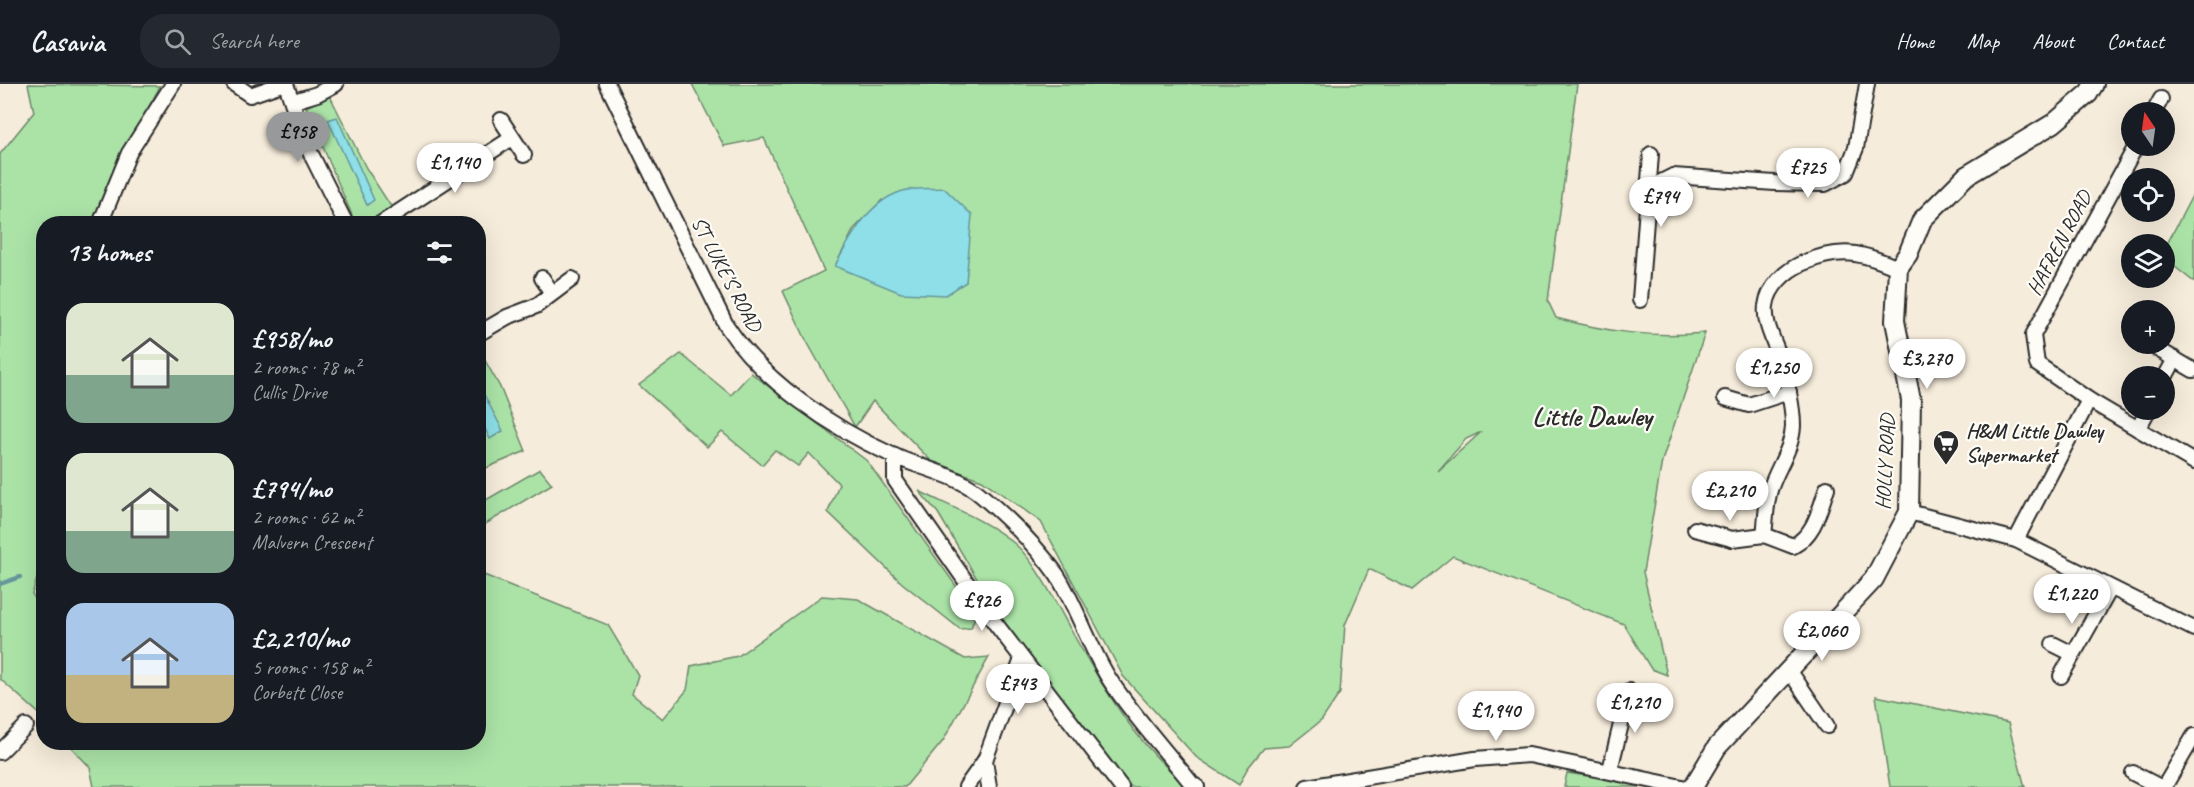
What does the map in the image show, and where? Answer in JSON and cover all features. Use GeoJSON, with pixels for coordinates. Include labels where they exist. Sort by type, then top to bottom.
{"type":"FeatureCollection","features":[{"type":"Feature","properties":{"kind":"street"},"geometry":{"type":"LineString","coordinates":[[105,216],[129,153],[173,84]]}},
{"type":"Feature","properties":{"kind":"street"},"geometry":{"type":"LineString","coordinates":[[234,84],[250,95],[284,84],[294,101],[306,144],[337,216]]}},
{"type":"Feature","properties":{"kind":"street"},"geometry":{"type":"LineString","coordinates":[[294,101],[317,94],[336,84]]}},
{"type":"Feature","properties":{"kind":"street","name":"ST LUKE'S ROAD"},"geometry":{"type":"LineString","coordinates":[[607,84],[726,325],[741,348],[810,408],[855,437],[894,456],[936,470],[980,494],[1028,538],[1057,576],[1108,677],[1197,787]]}},
{"type":"Feature","properties":{"kind":"street"},"geometry":{"type":"LineString","coordinates":[[1648,188],[1672,176],[1825,184],[1846,173],[1856,148],[1867,84]]}},
{"type":"Feature","properties":{"kind":"street","name":"HOLLY ROAD"},"geometry":{"type":"LineString","coordinates":[[1693,787],[1717,747],[1874,579],[1909,512],[1911,400],[1895,321],[1898,268],[1908,254],[1922,220],[1966,176],[2054,123],[2088,94],[2094,84]]}},
{"type":"Feature","properties":{"kind":"street"},"geometry":{"type":"LineString","coordinates":[[501,120],[524,154]]}},
{"type":"Feature","properties":{"kind":"street"},"geometry":{"type":"LineString","coordinates":[[392,216],[512,138]]}},
{"type":"Feature","properties":{"kind":"street"},"geometry":{"type":"LineString","coordinates":[[1640,300],[1651,154]]}},
{"type":"Feature","properties":{"kind":"street","name":"HAFREN ROAD"},"geometry":{"type":"LineString","coordinates":[[2089,400],[2037,364],[2033,335],[2131,156]]}},
{"type":"Feature","properties":{"kind":"street"},"geometry":{"type":"LineString","coordinates":[[1764,535],[1769,492],[1791,441],[1793,424],[1789,392],[1768,323],[1766,306],[1771,291],[1780,278],[1792,268],[1820,256],[1843,251],[1871,257],[1898,268]]}},
{"type":"Feature","properties":{"kind":"street"},"geometry":{"type":"LineString","coordinates":[[542,278],[552,293]]}},
{"type":"Feature","properties":{"kind":"street"},"geometry":{"type":"LineString","coordinates":[[486,329],[507,317],[536,306],[572,279]]}},
{"type":"Feature","properties":{"kind":"street"},"geometry":{"type":"LineString","coordinates":[[2166,354],[2193,370]]}},
{"type":"Feature","properties":{"kind":"street"},"geometry":{"type":"LineString","coordinates":[[2171,366],[2175,359]]}},
{"type":"Feature","properties":{"kind":"street"},"geometry":{"type":"LineString","coordinates":[[1725,398],[1749,405],[1789,392]]}},
{"type":"Feature","properties":{"kind":"street"},"geometry":{"type":"LineString","coordinates":[[2016,540],[2089,400],[2194,462]]}},
{"type":"Feature","properties":{"kind":"street"},"geometry":{"type":"LineString","coordinates":[[2138,429],[2143,420]]}},
{"type":"Feature","properties":{"kind":"street"},"geometry":{"type":"LineString","coordinates":[[894,456],[895,480],[1022,659],[1121,787]]}},
{"type":"Feature","properties":{"kind":"street"},"geometry":{"type":"LineString","coordinates":[[1695,530],[1732,539],[1764,535],[1793,546],[1805,540],[1813,528],[1827,488]]}},
{"type":"Feature","properties":{"kind":"street"},"geometry":{"type":"LineString","coordinates":[[1909,512],[2016,540],[2194,629]]}},
{"type":"Feature","properties":{"kind":"street"},"geometry":{"type":"LineString","coordinates":[[2061,676],[2110,589]]}},
{"type":"Feature","properties":{"kind":"street"},"geometry":{"type":"LineString","coordinates":[[2053,644],[2073,654]]}},
{"type":"Feature","properties":{"kind":"street"},"geometry":{"type":"LineString","coordinates":[[966,787],[985,760],[1022,659]]}},
{"type":"Feature","properties":{"kind":"street"},"geometry":{"type":"LineString","coordinates":[[1789,670],[1827,726]]}},
{"type":"Feature","properties":{"kind":"street"},"geometry":{"type":"LineString","coordinates":[[1610,770],[1629,691]]}},
{"type":"Feature","properties":{"kind":"street"},"geometry":{"type":"LineString","coordinates":[[0,752],[26,726]]}},
{"type":"Feature","properties":{"kind":"street"},"geometry":{"type":"LineString","coordinates":[[2164,787],[2194,736]]}},
{"type":"Feature","properties":{"kind":"street"},"geometry":{"type":"LineString","coordinates":[[1307,787],[1475,759],[1529,755],[1610,770],[1682,787]]}},
{"type":"Feature","properties":{"kind":"street"},"geometry":{"type":"LineString","coordinates":[[985,760],[989,787]]}},
{"type":"Feature","properties":{"kind":"street"},"geometry":{"type":"LineString","coordinates":[[2133,773],[2160,787]]}},
{"type":"Feature","properties":{"kind":"green space"},"geometry":{"type":"Polygon","coordinates":[[[28,84],[160,86],[112,176],[97,216],[36,216],[36,582],[32,594],[36,601],[36,711],[0,679],[0,154],[34,112],[28,84]]]}},
{"type":"Feature","properties":{"kind":"green space"},"geometry":{"type":"Polygon","coordinates":[[[692,84],[1577,84],[1548,301],[1556,318],[1630,333],[1666,335],[1705,333],[1662,461],[1643,572],[1667,675],[1651,669],[1624,624],[1453,556],[1412,590],[1369,569],[1345,625],[1340,693],[1322,720],[1289,746],[1264,748],[1247,769],[1239,785],[1196,757],[1123,676],[1041,522],[982,480],[932,462],[873,401],[855,427],[806,340],[783,291],[824,271],[764,138],[724,146],[692,84]],[[882,200],[854,229],[835,266],[966,282],[967,263],[882,200]],[[1480,433],[1466,439],[1438,471],[1480,433]]]}},
{"type":"Feature","properties":{"kind":"green space"},"geometry":{"type":"Polygon","coordinates":[[[330,96],[366,168],[392,208],[382,216],[352,216],[306,107],[330,96]]]}},
{"type":"Feature","properties":{"kind":"green space"},"geometry":{"type":"Polygon","coordinates":[[[2194,192],[2194,282],[2175,267],[2175,234],[2172,234],[2194,192]]]}},
{"type":"Feature","properties":{"kind":"green space"},"geometry":{"type":"Polygon","coordinates":[[[681,354],[731,395],[751,373],[867,461],[976,614],[971,628],[960,629],[902,583],[828,512],[839,484],[809,453],[798,466],[775,450],[762,465],[722,432],[707,447],[639,385],[681,354]]]}},
{"type":"Feature","properties":{"kind":"green space"},"geometry":{"type":"Polygon","coordinates":[[[486,362],[500,387],[526,451],[486,468],[486,362]]]}},
{"type":"Feature","properties":{"kind":"green space"},"geometry":{"type":"Polygon","coordinates":[[[540,469],[552,484],[486,524],[486,500],[540,469]]]}},
{"type":"Feature","properties":{"kind":"green space"},"geometry":{"type":"Polygon","coordinates":[[[919,491],[993,528],[1023,552],[1046,585],[1096,674],[1123,715],[1154,754],[1189,787],[1131,787],[1002,621],[938,513],[919,491]]]}},
{"type":"Feature","properties":{"kind":"green space"},"geometry":{"type":"Polygon","coordinates":[[[486,576],[608,625],[638,675],[632,694],[663,719],[687,690],[691,666],[738,656],[822,596],[858,599],[965,659],[989,657],[943,741],[905,787],[94,787],[90,767],[74,750],[486,750],[486,576]]]}},
{"type":"Feature","properties":{"kind":"green space"},"geometry":{"type":"Polygon","coordinates":[[[1876,696],[2008,723],[2025,787],[1890,787],[1876,696]]]}},
{"type":"Feature","properties":{"kind":"green space"},"geometry":{"type":"Polygon","coordinates":[[[1567,773],[1648,785],[1655,787],[1564,787],[1567,773]]]}},
{"type":"Feature","properties":{"kind":"water"},"geometry":{"type":"Polygon","coordinates":[[[337,117],[374,200],[367,205],[328,120],[337,117]]]}},
{"type":"Feature","properties":{"kind":"water"},"geometry":{"type":"Polygon","coordinates":[[[944,188],[972,215],[966,282],[946,295],[901,293],[835,266],[855,231],[882,201],[907,190],[944,188]]]}},
{"type":"Feature","properties":{"kind":"water"},"geometry":{"type":"Polygon","coordinates":[[[486,398],[503,431],[490,439],[486,431],[486,398]]]}},
{"type":"Feature","properties":{"kind":"waterway"},"geometry":{"type":"LineString","coordinates":[[0,584],[20,577]]}},
{"type":"Feature","properties":{"kind":"place","name":"H&M Little Dawley Supermarket"},"geometry":{"type":"Point","coordinates":[1946,466]}},
{"type":"Feature","properties":{"kind":"district","name":"Little Dawley"},"geometry":{"type":"Point","coordinates":[1592,416]}}]}
